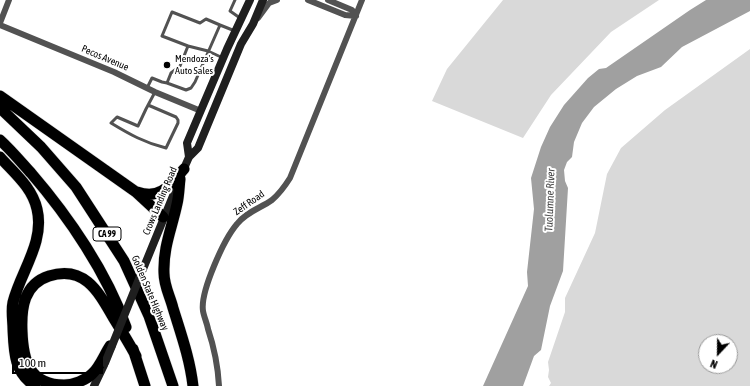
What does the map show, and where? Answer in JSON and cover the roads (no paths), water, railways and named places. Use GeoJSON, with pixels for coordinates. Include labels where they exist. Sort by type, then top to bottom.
{"type":"FeatureCollection","features":[{"type":"Feature","properties":{"kind":"highway"},"geometry":{"type":"LineString","coordinates":[[0,96],[136,192],[164,217]]}},
{"type":"Feature","properties":{"kind":"highway","name":"Golden State Highway"},"geometry":{"type":"LineString","coordinates":[[0,108],[41,147],[76,187],[120,255],[149,316],[173,386]]}},
{"type":"Feature","properties":{"kind":"highway","name":"CA 99"},"geometry":{"type":"LineString","coordinates":[[0,140],[23,163],[55,202],[95,262],[120,311],[145,386]]}},
{"type":"Feature","properties":{"kind":"highway"},"geometry":{"type":"LineString","coordinates":[[0,157],[27,186],[37,209],[37,239],[17,289],[12,312],[14,357],[26,379],[35,386]]}},
{"type":"Feature","properties":{"kind":"highway"},"geometry":{"type":"LineString","coordinates":[[136,192],[150,195],[164,191],[182,174]]}},
{"type":"Feature","properties":{"kind":"highway"},"geometry":{"type":"LineString","coordinates":[[182,174],[177,203],[167,237],[164,254],[164,274],[167,293],[172,303],[185,347],[192,386]]}},
{"type":"Feature","properties":{"kind":"highway"},"geometry":{"type":"LineString","coordinates":[[113,342],[103,362],[91,376],[68,385],[58,385],[41,379],[32,372],[28,366],[24,358],[22,348],[22,313],[26,295],[30,289],[45,278],[56,274],[67,274],[80,277],[92,285],[104,300],[136,356]]}},
{"type":"Feature","properties":{"kind":"main road","name":"Crows Landing Road"},"geometry":{"type":"LineString","coordinates":[[189,157],[187,143],[250,0]]}},
{"type":"Feature","properties":{"kind":"main road","name":"Crows Landing Road"},"geometry":{"type":"LineString","coordinates":[[113,342],[189,157],[198,148],[241,44],[253,24],[263,0]]}},
{"type":"Feature","properties":{"kind":"main road"},"geometry":{"type":"LineString","coordinates":[[94,386],[103,362]]}},
{"type":"Feature","properties":{"kind":"street"},"geometry":{"type":"LineString","coordinates":[[0,24],[9,0]]}},
{"type":"Feature","properties":{"kind":"street"},"geometry":{"type":"LineString","coordinates":[[253,24],[269,3],[277,0]]}},
{"type":"Feature","properties":{"kind":"street"},"geometry":{"type":"LineString","coordinates":[[308,0],[346,15],[356,16]]}},
{"type":"Feature","properties":{"kind":"street"},"geometry":{"type":"LineString","coordinates":[[328,0],[352,10],[356,16]]}},
{"type":"Feature","properties":{"kind":"street","name":"Zeff Road"},"geometry":{"type":"LineString","coordinates":[[219,386],[217,364],[202,303],[209,279],[224,244],[237,223],[244,216],[272,200],[290,178],[362,0]]}},
{"type":"Feature","properties":{"kind":"street","name":"Pecos Avenue"},"geometry":{"type":"LineString","coordinates":[[0,24],[114,72],[155,92],[201,111]]}},
{"type":"Feature","properties":{"kind":"lane"},"geometry":{"type":"LineString","coordinates":[[235,0],[230,11],[242,19]]}},
{"type":"Feature","properties":{"kind":"lane"},"geometry":{"type":"LineString","coordinates":[[224,58],[208,51],[188,46],[162,36],[172,12],[200,23],[206,19],[236,31]]}},
{"type":"Feature","properties":{"kind":"lane"},"geometry":{"type":"LineString","coordinates":[[148,88],[152,78],[162,82],[167,82],[186,90],[191,88],[220,25]]}},
{"type":"Feature","properties":{"kind":"lane"},"geometry":{"type":"LineString","coordinates":[[167,82],[171,73],[180,66],[188,46]]}},
{"type":"Feature","properties":{"kind":"lane"},"geometry":{"type":"LineString","coordinates":[[148,105],[176,117],[178,120],[166,148],[136,138],[111,123],[117,117],[138,126],[148,105],[155,92]]}},
{"type":"Feature","properties":{"kind":"water","name":"Tuolumne River"},"geometry":{"type":"Polygon","coordinates":[[[706,0],[750,0],[750,11],[682,47],[661,67],[637,76],[616,89],[594,107],[582,123],[574,142],[572,157],[567,162],[564,170],[565,181],[568,188],[563,271],[550,306],[541,350],[534,356],[523,386],[483,386],[528,286],[527,272],[534,209],[531,178],[541,147],[550,127],[564,105],[588,78],[599,69],[606,68],[706,0]]]}},
{"type":"Feature","properties":{"kind":"place","name":"Mendoza's Auto Sales"},"geometry":{"type":"Point","coordinates":[167,65]}}]}
